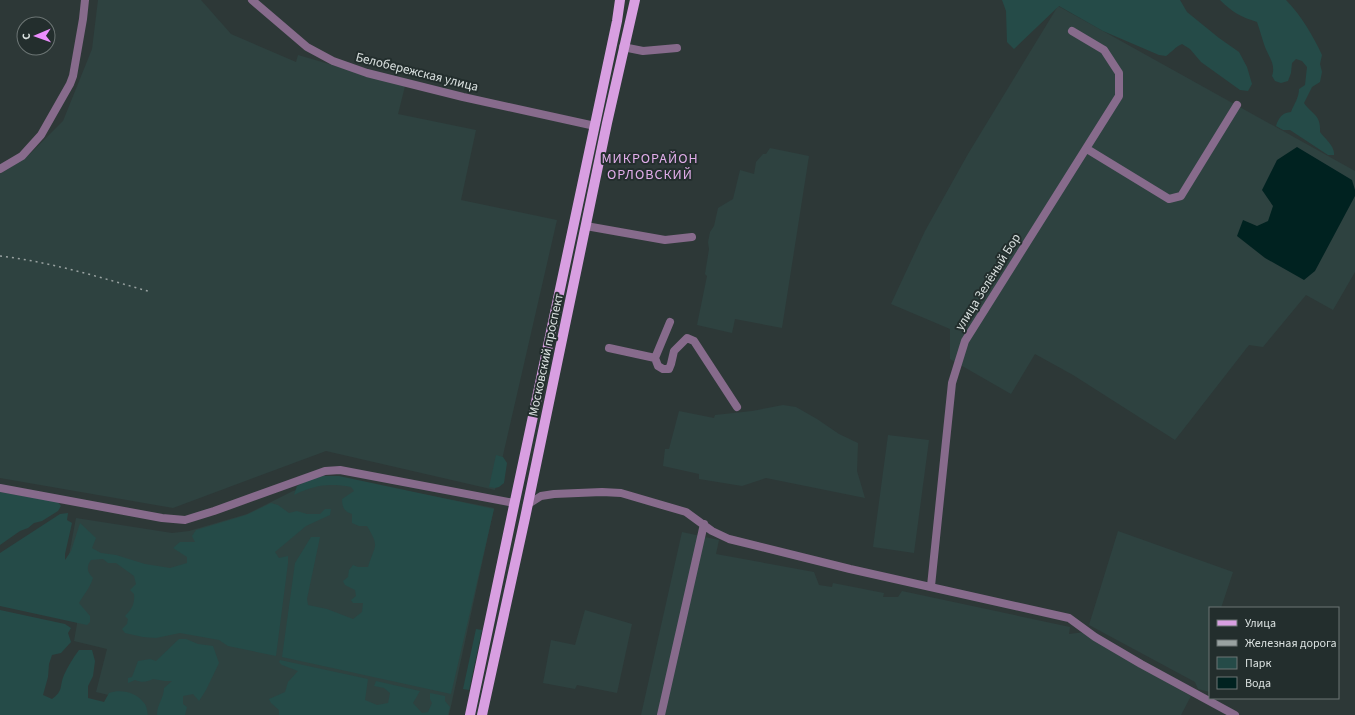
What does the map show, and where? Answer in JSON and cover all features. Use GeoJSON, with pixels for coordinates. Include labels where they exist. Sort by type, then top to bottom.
{"type":"FeatureCollection","features":[{"type":"Feature","properties":{"kind":"main road","name":"Московский проспект"},"geometry":{"type":"LineString","coordinates":[[470,715],[617,21],[620,0]]}},
{"type":"Feature","properties":{"kind":"main road","name":"Московский проспект"},"geometry":{"type":"LineString","coordinates":[[482,715],[623,48],[635,0]]}},
{"type":"Feature","properties":{"kind":"main road"},"geometry":{"type":"LineString","coordinates":[[514,504],[527,505]]}},
{"type":"Feature","properties":{"kind":"street"},"geometry":{"type":"LineString","coordinates":[[0,169],[22,156],[41,135],[67,91],[73,76],[85,0]]}},
{"type":"Feature","properties":{"kind":"street","name":"Белобережская улица"},"geometry":{"type":"LineString","coordinates":[[252,0],[307,47],[332,61],[368,73],[455,95],[594,126]]}},
{"type":"Feature","properties":{"kind":"street","name":"улица Зелёный Бор"},"geometry":{"type":"LineString","coordinates":[[931,586],[952,383],[964,341],[1087,149],[1119,96],[1119,73],[1104,50],[1072,31]]}},
{"type":"Feature","properties":{"kind":"street"},"geometry":{"type":"LineString","coordinates":[[623,48],[643,51],[677,48]]}},
{"type":"Feature","properties":{"kind":"street"},"geometry":{"type":"LineString","coordinates":[[1087,149],[1169,199],[1181,196],[1237,105]]}},
{"type":"Feature","properties":{"kind":"street"},"geometry":{"type":"LineString","coordinates":[[586,226],[666,240],[692,237]]}},
{"type":"Feature","properties":{"kind":"street"},"geometry":{"type":"LineString","coordinates":[[670,322],[656,358],[658,366],[663,369],[669,369],[674,351],[688,338],[694,341],[737,407]]}},
{"type":"Feature","properties":{"kind":"street"},"geometry":{"type":"LineString","coordinates":[[609,348],[656,358]]}},
{"type":"Feature","properties":{"kind":"street"},"geometry":{"type":"LineString","coordinates":[[0,488],[162,518],[185,520],[325,471],[340,470],[514,504]]}},
{"type":"Feature","properties":{"kind":"street"},"geometry":{"type":"LineString","coordinates":[[527,505],[541,496],[554,494],[602,492],[621,493],[686,512],[718,534],[729,539],[850,569],[1070,618],[1095,637],[1235,715]]}},
{"type":"Feature","properties":{"kind":"street"},"geometry":{"type":"LineString","coordinates":[[661,715],[704,524]]}},
{"type":"Feature","properties":{"kind":"shaded area"},"geometry":{"type":"Polygon","coordinates":[[[98,0],[201,0],[231,34],[296,62],[298,55],[405,86],[398,114],[476,130],[461,200],[557,220],[495,490],[326,451],[173,508],[0,478],[0,174],[30,154],[63,121],[92,49],[98,0]]]}},
{"type":"Feature","properties":{"kind":"shaded area"},"geometry":{"type":"Polygon","coordinates":[[[1058,6],[1355,171],[1355,272],[1333,310],[1306,295],[1263,347],[1249,345],[1175,440],[1073,375],[1035,354],[1011,394],[950,359],[950,329],[891,304],[925,231],[968,154],[1058,6]]]}},
{"type":"Feature","properties":{"kind":"shaded area"},"geometry":{"type":"Polygon","coordinates":[[[770,148],[809,156],[782,328],[735,319],[732,333],[697,325],[707,276],[705,274],[709,249],[708,242],[710,232],[714,226],[718,208],[733,199],[740,170],[754,174],[756,162],[763,154],[766,154],[770,148]]]}},
{"type":"Feature","properties":{"kind":"shaded area"},"geometry":{"type":"Polygon","coordinates":[[[783,405],[796,407],[839,434],[858,443],[857,471],[865,498],[766,478],[742,486],[699,479],[699,474],[663,466],[665,449],[669,449],[679,411],[714,418],[715,415],[752,411],[783,405]]]}},
{"type":"Feature","properties":{"kind":"shaded area"},"geometry":{"type":"Polygon","coordinates":[[[888,435],[929,440],[914,553],[873,547],[888,435]]]}},
{"type":"Feature","properties":{"kind":"shaded area"},"geometry":{"type":"Polygon","coordinates":[[[331,480],[351,480],[494,508],[449,715],[145,715],[142,703],[96,692],[107,649],[74,641],[77,624],[69,555],[76,518],[172,533],[189,531],[247,514],[293,491],[331,480]]]}},
{"type":"Feature","properties":{"kind":"shaded area"},"geometry":{"type":"Polygon","coordinates":[[[1118,531],[1233,572],[1221,607],[1209,607],[1209,692],[1198,689],[1195,682],[1089,625],[1118,531]]]}},
{"type":"Feature","properties":{"kind":"shaded area"},"geometry":{"type":"Polygon","coordinates":[[[682,532],[719,540],[716,554],[814,572],[819,585],[832,587],[833,583],[884,593],[883,597],[898,597],[902,591],[1070,627],[1069,634],[1085,632],[1096,642],[1191,696],[1181,715],[641,715],[682,532]]]}},
{"type":"Feature","properties":{"kind":"shaded area"},"geometry":{"type":"Polygon","coordinates":[[[585,610],[632,624],[617,693],[577,685],[575,689],[543,683],[551,640],[575,645],[585,610]]]}},
{"type":"Feature","properties":{"kind":"green space"},"geometry":{"type":"Polygon","coordinates":[[[1002,0],[1180,0],[1187,12],[1239,52],[1247,67],[1252,84],[1248,91],[1240,90],[1201,62],[1190,49],[1182,44],[1166,56],[1159,55],[1103,31],[1059,6],[1014,49],[1007,42],[1006,11],[1002,0]]]}},
{"type":"Feature","properties":{"kind":"green space"},"geometry":{"type":"Polygon","coordinates":[[[1220,0],[1286,0],[1297,12],[1311,33],[1322,55],[1320,64],[1322,72],[1320,82],[1312,87],[1304,103],[1317,118],[1320,126],[1320,132],[1333,149],[1334,155],[1328,155],[1290,130],[1283,130],[1276,126],[1281,116],[1285,113],[1291,112],[1299,89],[1305,85],[1307,67],[1302,61],[1296,59],[1292,63],[1288,81],[1281,83],[1275,81],[1272,76],[1273,65],[1265,47],[1257,22],[1237,14],[1220,0]]]}},
{"type":"Feature","properties":{"kind":"green space"},"geometry":{"type":"Polygon","coordinates":[[[496,455],[503,457],[507,463],[504,483],[495,488],[489,487],[496,455]]]}},
{"type":"Feature","properties":{"kind":"green space"},"geometry":{"type":"Polygon","coordinates":[[[323,476],[339,476],[494,509],[451,694],[282,657],[295,563],[311,537],[320,537],[307,599],[308,605],[327,609],[353,619],[362,612],[363,603],[353,603],[351,600],[356,596],[355,590],[345,585],[343,581],[348,577],[349,570],[353,565],[358,567],[368,567],[375,543],[374,538],[367,526],[359,526],[352,523],[352,514],[347,512],[343,507],[342,499],[354,491],[351,487],[328,485],[315,487],[294,495],[297,486],[311,479],[323,476]]]}},
{"type":"Feature","properties":{"kind":"green space"},"geometry":{"type":"Polygon","coordinates":[[[0,492],[58,502],[61,506],[58,511],[42,521],[34,523],[28,528],[20,531],[0,545],[0,492]]]}},
{"type":"Feature","properties":{"kind":"green space"},"geometry":{"type":"Polygon","coordinates":[[[271,503],[278,505],[289,513],[297,511],[307,514],[320,514],[325,509],[331,509],[330,515],[306,526],[275,552],[279,558],[288,556],[276,656],[228,646],[219,640],[180,633],[156,638],[125,633],[122,629],[127,624],[128,619],[125,616],[131,609],[134,601],[134,594],[130,590],[136,584],[134,576],[116,563],[108,563],[103,559],[91,560],[88,565],[89,574],[93,578],[89,588],[79,603],[90,616],[90,622],[87,625],[0,606],[0,553],[60,514],[68,513],[67,520],[72,523],[65,560],[71,551],[80,523],[96,538],[92,548],[101,553],[116,555],[145,564],[170,568],[187,563],[187,557],[173,548],[180,542],[195,542],[192,536],[196,530],[246,515],[271,503]]]}},
{"type":"Feature","properties":{"kind":"green space"},"geometry":{"type":"Polygon","coordinates":[[[0,610],[65,624],[71,628],[68,633],[71,642],[61,653],[52,655],[43,695],[52,699],[56,696],[60,691],[67,668],[79,650],[92,650],[95,661],[93,676],[88,686],[88,698],[104,702],[109,693],[118,691],[128,692],[141,699],[146,706],[148,715],[0,715],[0,610]]]}},
{"type":"Feature","properties":{"kind":"green space"},"geometry":{"type":"Polygon","coordinates":[[[476,629],[482,630],[469,690],[463,689],[476,629]]]}},
{"type":"Feature","properties":{"kind":"green space"},"geometry":{"type":"Polygon","coordinates":[[[179,639],[186,639],[198,644],[213,646],[219,663],[199,701],[193,694],[183,696],[183,704],[187,707],[185,715],[157,715],[164,688],[172,681],[153,679],[144,682],[135,680],[128,683],[128,678],[132,677],[138,661],[150,659],[156,661],[179,639]]]}},
{"type":"Feature","properties":{"kind":"green space"},"geometry":{"type":"Polygon","coordinates":[[[280,660],[368,679],[365,700],[377,705],[388,703],[390,693],[384,688],[374,686],[376,681],[420,691],[413,703],[422,713],[428,712],[432,703],[430,693],[445,696],[445,701],[450,707],[448,715],[279,715],[279,710],[271,703],[269,699],[285,692],[288,682],[298,671],[282,665],[279,662],[280,660]]]}},
{"type":"Feature","properties":{"kind":"water"},"geometry":{"type":"Polygon","coordinates":[[[1297,147],[1352,180],[1355,190],[1355,196],[1315,271],[1304,280],[1265,258],[1237,236],[1243,220],[1257,226],[1268,221],[1273,206],[1262,190],[1277,160],[1297,147]]]}},
{"type":"Feature","properties":{"kind":"railway"},"geometry":{"type":"LineString","coordinates":[[0,256],[58,266],[151,292]]}},
{"type":"Feature","properties":{"kind":"district","name":"МИКРОРАЙОН ОРЛОВСКИЙ"},"geometry":{"type":"Point","coordinates":[650,168]}}]}
